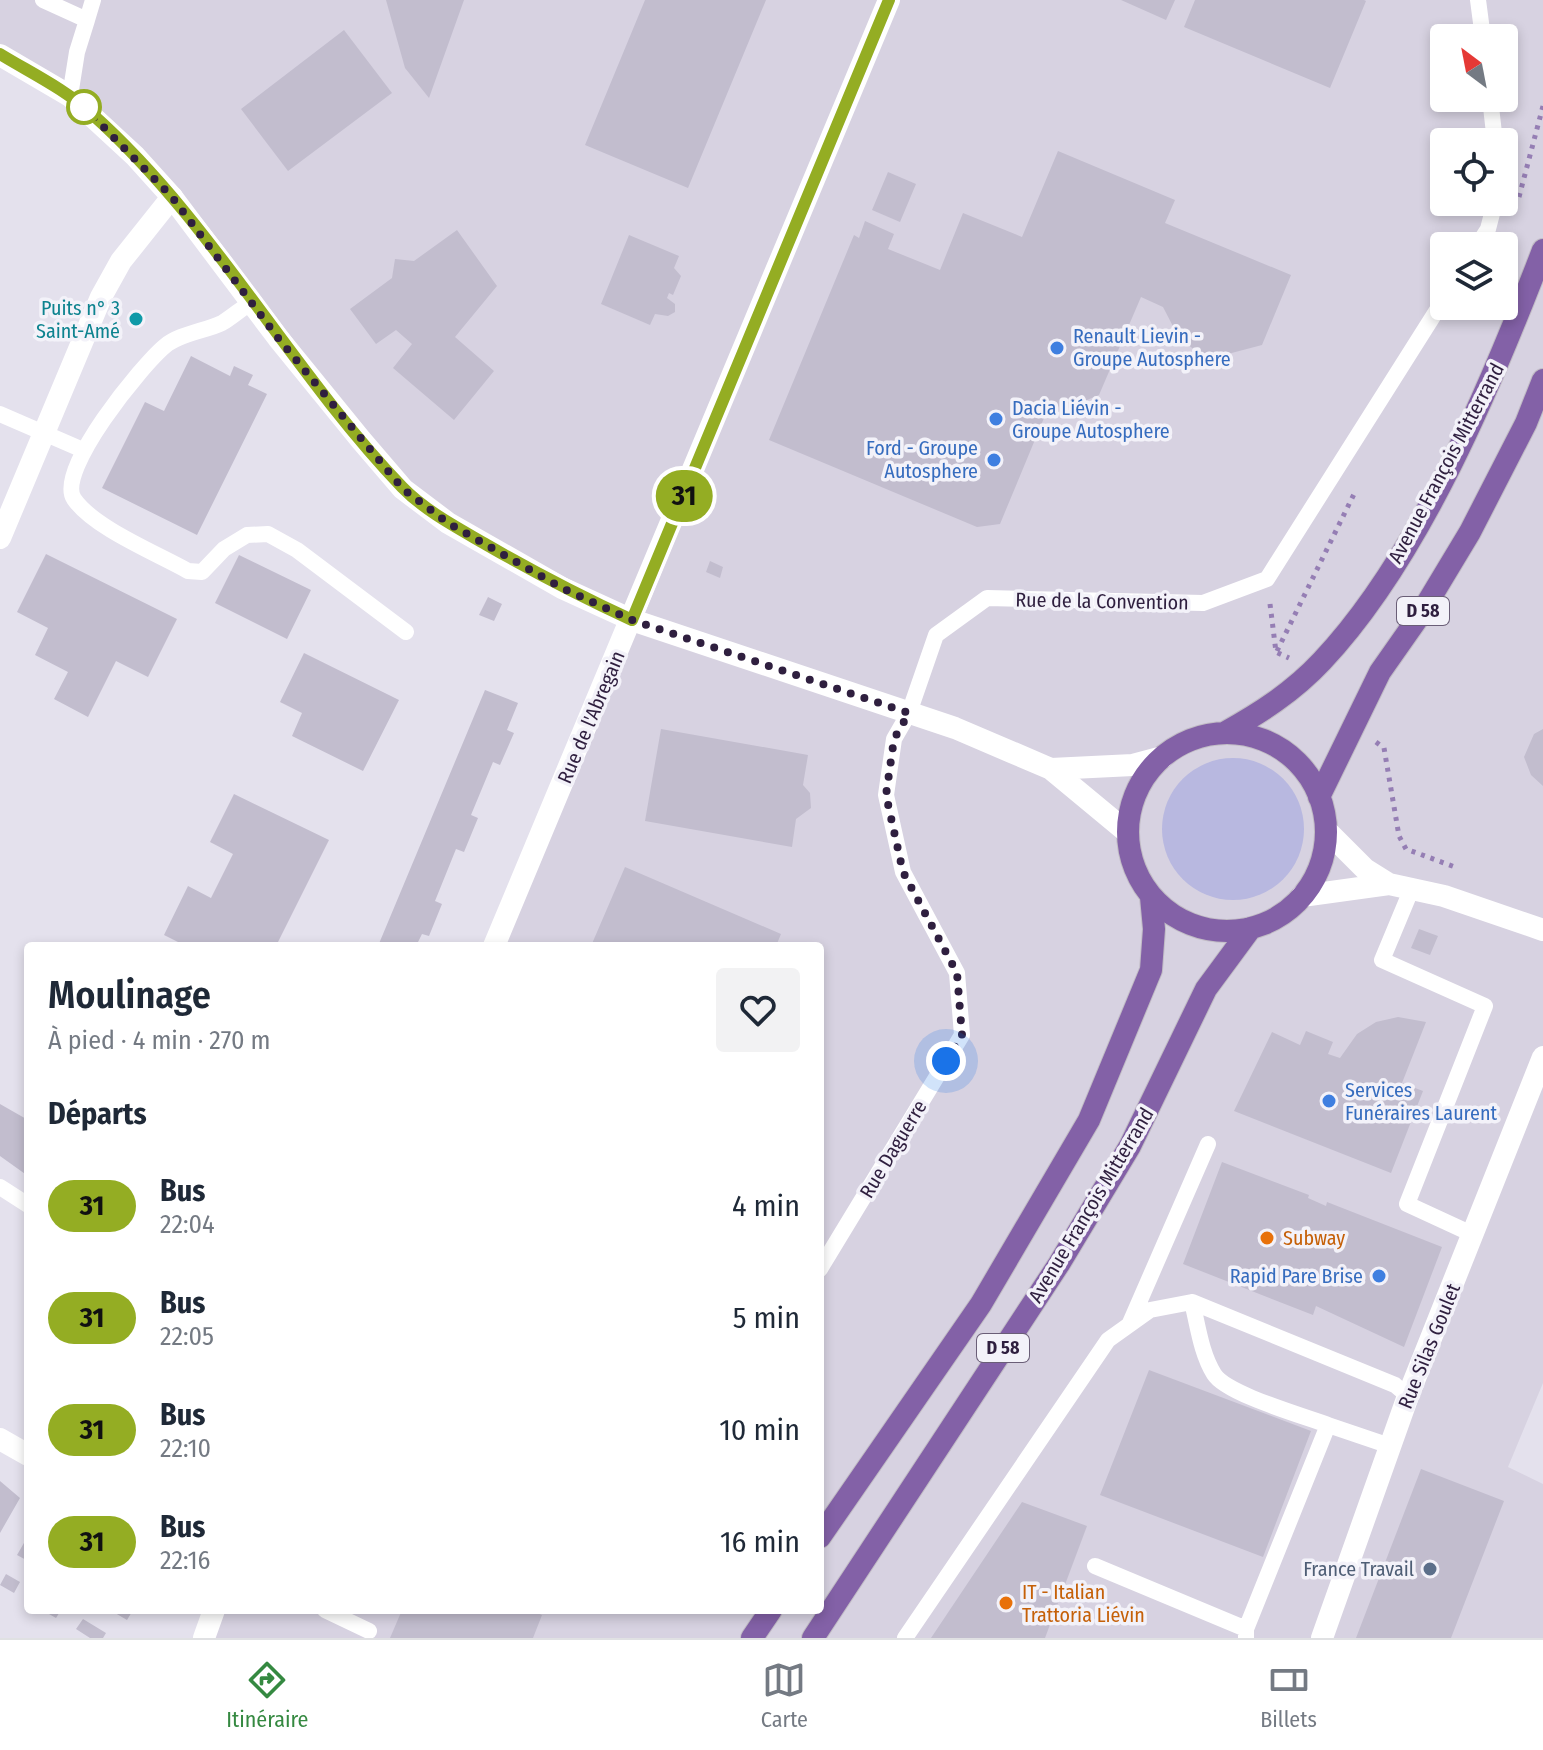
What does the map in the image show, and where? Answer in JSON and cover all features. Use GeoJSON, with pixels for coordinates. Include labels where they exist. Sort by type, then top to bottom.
{"type":"FeatureCollection","features":[{"type":"Feature","properties":{"kind":"main road","name":"Avenue François Mitterrand"},"geometry":{"type":"LineString","coordinates":[[1224,733],[1275,704],[1322,661],[1370,603],[1419,520],[1496,373],[1543,250]]}},
{"type":"Feature","properties":{"kind":"main road","name":"D 58"},"geometry":{"type":"LineString","coordinates":[[1319,797],[1352,723],[1380,672],[1420,615],[1470,532],[1526,423],[1543,380]]}},
{"type":"Feature","properties":{"kind":"main road"},"geometry":{"type":"LineString","coordinates":[[1224,733],[1257,738],[1288,754],[1304,770],[1319,797],[1326,830],[1324,854],[1302,896],[1270,921],[1229,932],[1186,923],[1151,897],[1138,877],[1127,832],[1137,790],[1163,757],[1182,744],[1224,733]]}},
{"type":"Feature","properties":{"kind":"main road","name":"D 58"},"geometry":{"type":"LineString","coordinates":[[824,1531],[981,1304],[1089,1120],[1151,970],[1154,929],[1151,897]]}},
{"type":"Feature","properties":{"kind":"main road","name":"Avenue François Mitterrand"},"geometry":{"type":"LineString","coordinates":[[813,1638],[1059,1264],[1130,1146],[1206,989],[1251,928]]}},
{"type":"Feature","properties":{"kind":"main road"},"geometry":{"type":"LineString","coordinates":[[752,1638],[768,1614]]}},
{"type":"Feature","properties":{"kind":"street","name":"Rue de l'Abregain"},"geometry":{"type":"LineString","coordinates":[[496,942],[889,0]]}},
{"type":"Feature","properties":{"kind":"street"},"geometry":{"type":"LineString","coordinates":[[0,55],[70,96],[172,197],[278,338],[403,489],[448,523],[562,588],[632,620],[909,713],[1051,769],[1127,832]]}},
{"type":"Feature","properties":{"kind":"street"},"geometry":{"type":"LineString","coordinates":[[0,538],[101,297],[121,261],[172,197]]}},
{"type":"Feature","properties":{"kind":"street"},"geometry":{"type":"LineString","coordinates":[[1051,769],[1133,765],[1163,757]]}},
{"type":"Feature","properties":{"kind":"street"},"geometry":{"type":"LineString","coordinates":[[1326,830],[1365,869],[1389,884]]}},
{"type":"Feature","properties":{"kind":"street"},"geometry":{"type":"LineString","coordinates":[[1302,896],[1389,884],[1412,888],[1543,930]]}},
{"type":"Feature","properties":{"kind":"street","name":"Rue Silas Goulet"},"geometry":{"type":"LineString","coordinates":[[1322,1638],[1408,1396],[1543,1057]]}},
{"type":"Feature","properties":{"kind":"street"},"geometry":{"type":"LineString","coordinates":[[0,1439],[24,1453]]}},
{"type":"Feature","properties":{"kind":"street"},"geometry":{"type":"LineString","coordinates":[[204,1638],[213,1614]]}},
{"type":"Feature","properties":{"kind":"lane"},"geometry":{"type":"LineString","coordinates":[[43,0],[87,20]]}},
{"type":"Feature","properties":{"kind":"lane"},"geometry":{"type":"LineString","coordinates":[[70,96],[77,52],[93,0]]}},
{"type":"Feature","properties":{"kind":"lane"},"geometry":{"type":"LineString","coordinates":[[1478,0],[1481,24]]}},
{"type":"Feature","properties":{"kind":"lane"},"geometry":{"type":"LineString","coordinates":[[252,302],[225,321],[168,343],[145,365],[83,450],[70,481],[71,495],[86,514],[188,571],[202,572],[224,549],[247,535],[268,534],[297,550],[406,632]]}},
{"type":"Feature","properties":{"kind":"lane"},"geometry":{"type":"LineString","coordinates":[[1267,579],[1431,320]]}},
{"type":"Feature","properties":{"kind":"lane"},"geometry":{"type":"LineString","coordinates":[[0,414],[83,450]]}},
{"type":"Feature","properties":{"kind":"lane","name":"Rue de la Convention"},"geometry":{"type":"LineString","coordinates":[[909,713],[936,635],[987,598],[1203,603],[1267,579]]}},
{"type":"Feature","properties":{"kind":"lane","name":"Rue Daguerre"},"geometry":{"type":"LineString","coordinates":[[824,1262],[962,1035],[957,973],[903,872],[886,795],[894,739],[909,713]]}},
{"type":"Feature","properties":{"kind":"lane"},"geometry":{"type":"LineString","coordinates":[[1412,888],[1382,960],[1485,1006],[1407,1204],[1472,1234]]}},
{"type":"Feature","properties":{"kind":"lane"},"geometry":{"type":"LineString","coordinates":[[1129,1325],[1208,1144]]}},
{"type":"Feature","properties":{"kind":"lane"},"geometry":{"type":"LineString","coordinates":[[0,1187],[24,1202]]}},
{"type":"Feature","properties":{"kind":"lane"},"geometry":{"type":"LineString","coordinates":[[1192,1302],[1205,1355],[1216,1378],[1232,1388],[1390,1446]]}},
{"type":"Feature","properties":{"kind":"lane"},"geometry":{"type":"LineString","coordinates":[[905,1638],[1108,1340],[1150,1310],[1192,1302],[1395,1385],[1408,1396]]}},
{"type":"Feature","properties":{"kind":"lane"},"geometry":{"type":"LineString","coordinates":[[1095,1566],[1246,1633],[1328,1425]]}},
{"type":"Feature","properties":{"kind":"lane"},"geometry":{"type":"LineString","coordinates":[[333,1614],[369,1631]]}},
{"type":"Feature","properties":{"kind":"path"},"geometry":{"type":"LineString","coordinates":[[1519,198],[1543,106]]}},
{"type":"Feature","properties":{"kind":"path"},"geometry":{"type":"LineString","coordinates":[[1276,652],[1356,490]]}},
{"type":"Feature","properties":{"kind":"path"},"geometry":{"type":"LineString","coordinates":[[1267,579],[1276,652]]}},
{"type":"Feature","properties":{"kind":"path"},"geometry":{"type":"LineString","coordinates":[[1276,652],[1289,658]]}},
{"type":"Feature","properties":{"kind":"path"},"geometry":{"type":"LineString","coordinates":[[1367,736],[1384,748],[1399,836],[1406,849]]}},
{"type":"Feature","properties":{"kind":"shaded area"},"geometry":{"type":"Polygon","coordinates":[[[0,0],[1543,0],[1543,1383],[1508,1467],[1543,1484],[1543,1638],[204,1638],[213,1614],[824,1614],[824,942],[496,942],[632,620],[403,489],[135,156],[0,55],[0,0]]]}},
{"type":"Feature","properties":{"kind":"shaded area"},"geometry":{"type":"Polygon","coordinates":[[[1233,758],[1260,763],[1283,779],[1299,802],[1304,829],[1299,856],[1283,879],[1260,895],[1233,900],[1206,895],[1183,879],[1167,856],[1162,829],[1167,802],[1183,779],[1206,763],[1233,758]]]}},
{"type":"Feature","properties":{"kind":"building"},"geometry":{"type":"Polygon","coordinates":[[[386,0],[464,0],[429,98],[405,68],[386,0]]]}},
{"type":"Feature","properties":{"kind":"building"},"geometry":{"type":"Polygon","coordinates":[[[645,0],[766,0],[688,188],[585,145],[645,0]]]}},
{"type":"Feature","properties":{"kind":"building"},"geometry":{"type":"Polygon","coordinates":[[[1121,0],[1175,0],[1166,20],[1121,0]]]}},
{"type":"Feature","properties":{"kind":"building"},"geometry":{"type":"Polygon","coordinates":[[[1195,0],[1366,1],[1330,88],[1184,27],[1195,0]]]}},
{"type":"Feature","properties":{"kind":"building"},"geometry":{"type":"Polygon","coordinates":[[[344,30],[392,93],[288,171],[241,109],[344,30]]]}},
{"type":"Feature","properties":{"kind":"building"},"geometry":{"type":"Polygon","coordinates":[[[1058,151],[1175,200],[1165,223],[1291,275],[1262,345],[1224,355],[1198,353],[1178,336],[1163,307],[1141,297],[1099,395],[1044,418],[1000,524],[977,527],[769,440],[854,235],[859,238],[865,221],[894,234],[888,249],[940,270],[963,213],[1022,237],[1058,151]]]}},
{"type":"Feature","properties":{"kind":"building"},"geometry":{"type":"Polygon","coordinates":[[[888,172],[916,184],[900,222],[872,210],[888,172]]]}},
{"type":"Feature","properties":{"kind":"building"},"geometry":{"type":"Polygon","coordinates":[[[457,230],[497,286],[455,337],[494,371],[454,420],[393,368],[412,344],[396,330],[376,344],[350,309],[392,278],[395,259],[414,261],[457,230]]]}},
{"type":"Feature","properties":{"kind":"building"},"geometry":{"type":"Polygon","coordinates":[[[629,235],[679,256],[674,268],[681,276],[673,295],[669,293],[667,298],[675,304],[675,312],[668,316],[655,314],[650,325],[601,304],[629,235]]]}},
{"type":"Feature","properties":{"kind":"building"},"geometry":{"type":"Polygon","coordinates":[[[191,356],[230,376],[234,366],[253,375],[248,385],[267,394],[197,535],[102,488],[145,402],[164,411],[191,356]]]}},
{"type":"Feature","properties":{"kind":"building"},"geometry":{"type":"Polygon","coordinates":[[[46,554],[177,619],[148,677],[116,661],[88,717],[54,699],[68,672],[35,655],[48,628],[17,612],[46,554]]]}},
{"type":"Feature","properties":{"kind":"building"},"geometry":{"type":"Polygon","coordinates":[[[239,555],[311,590],[287,639],[215,603],[239,555]]]}},
{"type":"Feature","properties":{"kind":"building"},"geometry":{"type":"Polygon","coordinates":[[[710,561],[723,567],[720,578],[706,572],[710,561]]]}},
{"type":"Feature","properties":{"kind":"building"},"geometry":{"type":"Polygon","coordinates":[[[488,597],[502,604],[494,621],[479,615],[488,597]]]}},
{"type":"Feature","properties":{"kind":"building"},"geometry":{"type":"Polygon","coordinates":[[[304,653],[399,700],[363,771],[292,736],[302,713],[280,702],[304,653]]]}},
{"type":"Feature","properties":{"kind":"building"},"geometry":{"type":"Polygon","coordinates":[[[485,690],[518,703],[507,730],[514,733],[500,765],[493,762],[471,815],[478,818],[464,852],[456,849],[435,901],[442,904],[429,936],[422,934],[418,942],[380,942],[485,690]]]}},
{"type":"Feature","properties":{"kind":"building"},"geometry":{"type":"Polygon","coordinates":[[[661,729],[808,755],[803,785],[810,793],[811,808],[796,819],[792,847],[645,821],[661,729]]]}},
{"type":"Feature","properties":{"kind":"building"},"geometry":{"type":"Polygon","coordinates":[[[1543,729],[1543,786],[1531,775],[1524,757],[1534,734],[1543,729]]]}},
{"type":"Feature","properties":{"kind":"building"},"geometry":{"type":"Polygon","coordinates":[[[234,794],[329,840],[278,942],[178,942],[164,935],[188,886],[211,898],[233,854],[210,842],[234,794]]]}},
{"type":"Feature","properties":{"kind":"building"},"geometry":{"type":"Polygon","coordinates":[[[625,867],[781,934],[778,942],[593,942],[625,867]]]}},
{"type":"Feature","properties":{"kind":"building"},"geometry":{"type":"Polygon","coordinates":[[[1419,929],[1438,936],[1430,955],[1411,948],[1419,929]]]}},
{"type":"Feature","properties":{"kind":"building","name":"Services Funéraires Laurent"},"geometry":{"type":"Polygon","coordinates":[[[1398,1017],[1426,1022],[1402,1083],[1423,1091],[1391,1173],[1234,1111],[1272,1032],[1300,1045],[1306,1031],[1333,1042],[1328,1054],[1340,1058],[1357,1034],[1376,1022],[1398,1017]]]}},
{"type":"Feature","properties":{"kind":"building"},"geometry":{"type":"Polygon","coordinates":[[[0,1104],[24,1118],[24,1173],[0,1156],[0,1104]]]}},
{"type":"Feature","properties":{"kind":"building","name":"Subway"},"geometry":{"type":"Polygon","coordinates":[[[1222,1162],[1309,1195],[1308,1198],[1326,1206],[1327,1202],[1442,1247],[1404,1347],[1316,1306],[1313,1315],[1183,1264],[1222,1162]]]}},
{"type":"Feature","properties":{"kind":"building"},"geometry":{"type":"Polygon","coordinates":[[[1149,1370],[1311,1431],[1263,1557],[1100,1495],[1149,1370]]]}},
{"type":"Feature","properties":{"kind":"building","name":"France Travail"},"geometry":{"type":"Polygon","coordinates":[[[1421,1469],[1504,1501],[1451,1638],[1356,1638],[1421,1469]]]}},
{"type":"Feature","properties":{"kind":"building"},"geometry":{"type":"Polygon","coordinates":[[[0,1481],[20,1498],[0,1533],[0,1481]]]}},
{"type":"Feature","properties":{"kind":"building","name":"IT - Italian Trattoria Liévin"},"geometry":{"type":"Polygon","coordinates":[[[1022,1502],[1087,1526],[1045,1638],[931,1638],[1022,1502]]]}},
{"type":"Feature","properties":{"kind":"building"},"geometry":{"type":"Polygon","coordinates":[[[24,1543],[24,1559],[17,1555],[24,1543]]]}},
{"type":"Feature","properties":{"kind":"building"},"geometry":{"type":"Polygon","coordinates":[[[6,1574],[20,1582],[14,1593],[0,1585],[6,1574]]]}},
{"type":"Feature","properties":{"kind":"building"},"geometry":{"type":"Polygon","coordinates":[[[117,1614],[131,1614],[127,1620],[117,1614]]]}},
{"type":"Feature","properties":{"kind":"building"},"geometry":{"type":"Polygon","coordinates":[[[400,1614],[542,1615],[533,1638],[390,1638],[400,1614]]]}},
{"type":"Feature","properties":{"kind":"building"},"geometry":{"type":"Polygon","coordinates":[[[83,1619],[106,1633],[103,1638],[90,1638],[76,1629],[83,1619]]]}},
{"type":"Feature","properties":{"kind":"bus line","name":"31"},"geometry":{"type":"LineString","coordinates":[[0,54],[70,96],[135,156],[172,197],[278,338],[403,489],[448,523],[562,588],[632,620],[889,0]]}},
{"type":"Feature","properties":{"kind":"place","name":"Puits n° 3 Saint-Amé"},"geometry":{"type":"Point","coordinates":[136,319]}},
{"type":"Feature","properties":{"kind":"place","name":"Renault Lievin - Groupe Autosphere"},"geometry":{"type":"Point","coordinates":[1057,348]}},
{"type":"Feature","properties":{"kind":"place","name":"Dacia Liévin - Groupe Autosphere"},"geometry":{"type":"Point","coordinates":[996,419]}},
{"type":"Feature","properties":{"kind":"place","name":"Ford - Groupe Autosphere"},"geometry":{"type":"Point","coordinates":[994,460]}},
{"type":"Feature","properties":{"kind":"place","name":"Services Funéraires Laurent"},"geometry":{"type":"Point","coordinates":[1329,1101]}},
{"type":"Feature","properties":{"kind":"place","name":"Subway"},"geometry":{"type":"Point","coordinates":[1267,1238]}},
{"type":"Feature","properties":{"kind":"place","name":"Rapid Pare Brise"},"geometry":{"type":"Point","coordinates":[1379,1276]}},
{"type":"Feature","properties":{"kind":"place","name":"France Travail"},"geometry":{"type":"Point","coordinates":[1430,1569]}},
{"type":"Feature","properties":{"kind":"place","name":"IT - Italian Trattoria Liévin"},"geometry":{"type":"Point","coordinates":[1006,1603]}},
{"type":"Feature","properties":{"kind":"route"},"geometry":{"type":"LineString","coordinates":[[84,107],[172,197],[278,338],[403,489],[448,523],[562,588],[632,620],[909,713],[894,739],[886,795],[903,872],[957,973],[962,1035],[946,1061]]}}]}
